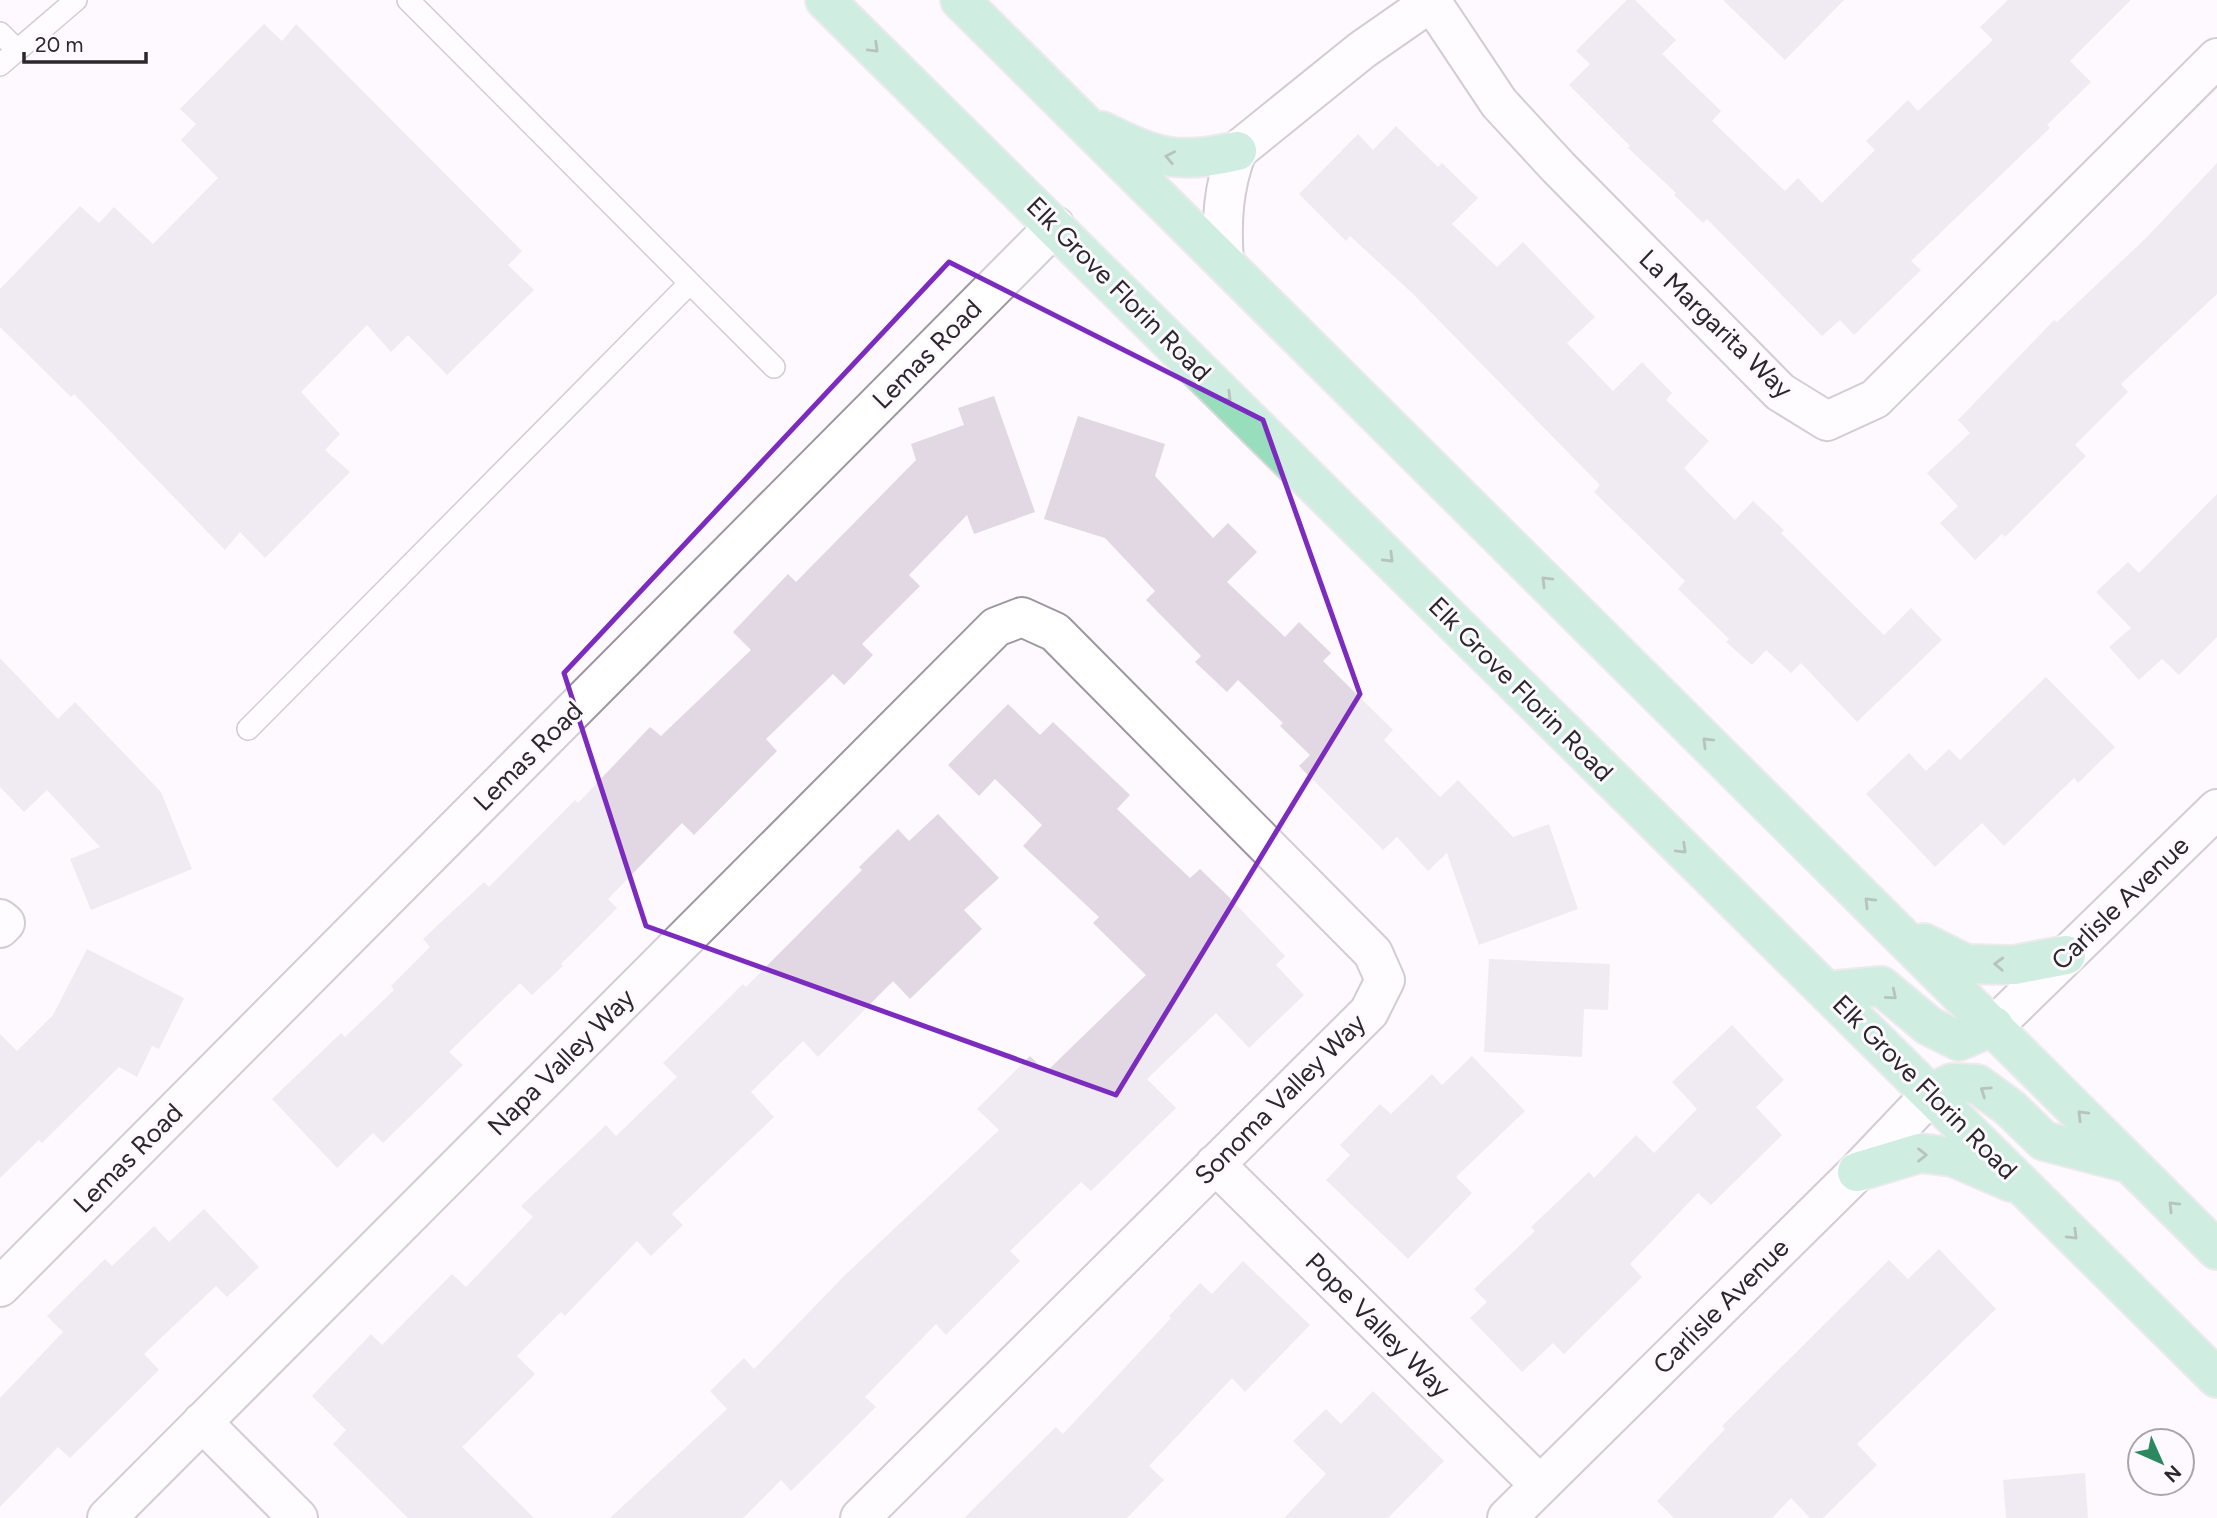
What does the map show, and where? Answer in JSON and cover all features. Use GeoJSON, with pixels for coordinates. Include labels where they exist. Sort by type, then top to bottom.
{"type":"FeatureCollection","features":[{"type":"Feature","properties":{"kind":"main road","name":"Elk Grove Florin Road"},"geometry":{"type":"LineString","coordinates":[[825,0],[1827,991],[1933,1092],[2217,1378]]}},
{"type":"Feature","properties":{"kind":"main road"},"geometry":{"type":"LineString","coordinates":[[960,0],[2217,1250]]}},
{"type":"Feature","properties":{"kind":"main road"},"geometry":{"type":"LineString","coordinates":[[1078,119],[1131,145],[1169,158],[1191,160],[1237,151]]}},
{"type":"Feature","properties":{"kind":"main road"},"geometry":{"type":"LineString","coordinates":[[1895,928],[1966,964],[2014,965],[2066,956]]}},
{"type":"Feature","properties":{"kind":"main road"},"geometry":{"type":"LineString","coordinates":[[1827,991],[1881,986],[1929,1026],[1959,1041],[1994,1026]]}},
{"type":"Feature","properties":{"kind":"main road"},"geometry":{"type":"LineString","coordinates":[[1933,1092],[1952,1083],[1977,1084],[2010,1108],[2044,1141],[2130,1163]]}},
{"type":"Feature","properties":{"kind":"main road"},"geometry":{"type":"LineString","coordinates":[[1857,1172],[1920,1153],[1953,1157],[2025,1187]]}},
{"type":"Feature","properties":{"kind":"street","name":"La Margarita Way"},"geometry":{"type":"LineString","coordinates":[[1432,1],[1499,103],[1558,167],[1780,392],[1827,421],[1875,399],[2217,58]]}},
{"type":"Feature","properties":{"kind":"street"},"geometry":{"type":"LineString","coordinates":[[1224,262],[1221,219],[1228,175],[1237,151],[1362,50],[1432,1]]}},
{"type":"Feature","properties":{"kind":"street","name":"Lemas Road"},"geometry":{"type":"LineString","coordinates":[[0,1287],[1055,226]]}},
{"type":"Feature","properties":{"kind":"street","name":"Sonoma Valley Way"},"geometry":{"type":"LineString","coordinates":[[860,1518],[1369,1012],[1385,980],[1373,953],[1055,632],[1023,617]]}},
{"type":"Feature","properties":{"kind":"street","name":"Napa Valley Way"},"geometry":{"type":"LineString","coordinates":[[107,1518],[996,627],[1023,617]]}},
{"type":"Feature","properties":{"kind":"street","name":"Carlisle Avenue"},"geometry":{"type":"LineString","coordinates":[[1994,1026],[2217,809]]}},
{"type":"Feature","properties":{"kind":"street"},"geometry":{"type":"LineString","coordinates":[[0,919],[5,923],[0,928]]}},
{"type":"Feature","properties":{"kind":"street","name":"Carlisle Avenue"},"geometry":{"type":"LineString","coordinates":[[1507,1518],[1857,1172],[1933,1092]]}},
{"type":"Feature","properties":{"kind":"street","name":"Pope Valley Way"},"geometry":{"type":"LineString","coordinates":[[1215,1164],[1540,1485]]}},
{"type":"Feature","properties":{"kind":"street"},"geometry":{"type":"LineString","coordinates":[[202,1422],[298,1518]]}},
{"type":"Feature","properties":{"kind":"lane"},"geometry":{"type":"LineString","coordinates":[[0,65],[76,0]]}},
{"type":"Feature","properties":{"kind":"lane"},"geometry":{"type":"LineString","coordinates":[[408,0],[774,367]]}},
{"type":"Feature","properties":{"kind":"lane"},"geometry":{"type":"LineString","coordinates":[[0,33],[18,50]]}},
{"type":"Feature","properties":{"kind":"lane"},"geometry":{"type":"LineString","coordinates":[[248,729],[690,284]]}},
{"type":"Feature","properties":{"kind":"highlighted area"},"geometry":{"type":"Polygon","coordinates":[[[949,262],[1263,420],[1360,694],[1116,1095],[646,926],[564,673],[949,262]]]}},
{"type":"Feature","properties":{"kind":"building"},"geometry":{"type":"Polygon","coordinates":[[[1627,0],[1635,0],[1676,40],[1662,54],[1721,111],[1712,121],[1785,191],[1798,178],[1822,203],[1875,150],[1866,141],[1908,100],[1918,111],[1993,40],[1980,27],[2008,0],[2131,0],[2070,61],[2091,82],[2047,125],[2050,128],[1911,261],[1921,270],[1854,335],[1840,320],[1822,336],[1707,219],[1703,223],[1674,195],[1676,193],[1628,148],[1630,146],[1569,85],[1590,64],[1576,51],[1627,0]]]}},
{"type":"Feature","properties":{"kind":"building"},"geometry":{"type":"Polygon","coordinates":[[[1723,0],[1844,0],[1785,60],[1723,0]]]}},
{"type":"Feature","properties":{"kind":"building"},"geometry":{"type":"Polygon","coordinates":[[[264,24],[282,41],[296,24],[522,251],[508,265],[534,290],[447,375],[408,335],[391,352],[367,325],[301,392],[340,434],[325,450],[350,472],[265,558],[240,532],[225,550],[74,394],[71,397],[0,327],[0,289],[80,206],[99,223],[114,207],[153,244],[218,178],[181,140],[196,124],[180,109],[264,24]]]}},
{"type":"Feature","properties":{"kind":"building"},"geometry":{"type":"Polygon","coordinates":[[[1396,126],[1438,167],[1442,163],[1478,198],[1452,224],[1497,267],[1523,242],[1595,317],[1567,343],[1613,391],[1642,362],[1672,393],[1666,400],[1709,441],[1684,468],[1735,520],[1753,501],[1784,530],[1781,533],[1884,635],[1911,608],[1942,640],[1857,722],[1801,663],[1791,673],[1766,650],[1752,665],[1726,642],[1729,639],[1678,589],[1685,581],[1594,492],[1600,485],[1412,293],[1350,236],[1346,241],[1299,194],[1358,134],[1373,150],[1396,126]]]}},
{"type":"Feature","properties":{"kind":"building"},"geometry":{"type":"Polygon","coordinates":[[[2217,163],[2217,294],[2121,384],[2128,392],[2075,445],[2086,456],[2005,537],[2002,534],[1975,560],[1940,523],[1958,506],[1927,473],[1970,433],[1958,420],[2054,320],[2057,322],[2146,238],[2217,163]]]}},
{"type":"Feature","properties":{"kind":"building"},"geometry":{"type":"Polygon","coordinates":[[[994,396],[1035,512],[974,534],[967,515],[909,575],[920,586],[862,644],[873,655],[844,685],[833,674],[766,739],[777,751],[694,835],[682,823],[608,899],[617,908],[561,964],[563,966],[532,995],[520,983],[449,1052],[463,1065],[383,1143],[373,1133],[337,1168],[272,1099],[341,1033],[345,1037],[394,990],[391,986],[430,947],[423,939],[484,882],[489,887],[575,800],[578,803],[650,727],[661,736],[751,650],[733,632],[788,574],[796,582],[916,460],[911,444],[964,425],[958,408],[994,396]]]}},
{"type":"Feature","properties":{"kind":"building"},"geometry":{"type":"Polygon","coordinates":[[[1078,416],[1165,444],[1155,476],[1213,538],[1228,523],[1257,552],[1227,582],[1285,637],[1299,622],[1331,653],[1323,661],[1393,730],[1384,740],[1440,797],[1458,780],[1513,837],[1549,824],[1578,909],[1479,945],[1447,853],[1428,871],[1397,837],[1383,850],[1299,766],[1310,755],[1280,726],[1283,723],[1238,680],[1227,692],[1195,662],[1201,656],[1146,600],[1155,591],[1105,538],[1044,519],[1078,416]]]}},
{"type":"Feature","properties":{"kind":"building"},"geometry":{"type":"Polygon","coordinates":[[[2217,494],[2217,637],[2179,675],[2162,659],[2139,680],[2109,647],[2131,628],[2096,592],[2128,562],[2139,573],[2217,494]]]}},
{"type":"Feature","properties":{"kind":"building"},"geometry":{"type":"Polygon","coordinates":[[[0,658],[58,719],[75,702],[161,792],[192,869],[91,910],[70,859],[100,847],[47,790],[24,812],[0,787],[0,658]]]}},
{"type":"Feature","properties":{"kind":"building"},"geometry":{"type":"Polygon","coordinates":[[[2046,677],[2115,747],[2078,783],[2074,778],[2004,846],[1982,823],[1935,867],[1866,794],[1909,753],[1926,771],[1949,749],[1960,760],[2046,677]]]}},
{"type":"Feature","properties":{"kind":"building"},"geometry":{"type":"Polygon","coordinates":[[[1008,704],[1040,735],[1053,722],[1130,795],[1117,809],[1190,878],[1200,869],[1229,897],[1285,956],[1276,965],[1304,995],[1249,1048],[1216,1013],[1147,1079],[1176,1108],[1091,1191],[1081,1182],[1010,1251],[1020,1261],[946,1335],[936,1324],[865,1397],[876,1407],[791,1491],[781,1480],[743,1518],[610,1518],[727,1409],[710,1391],[744,1358],[754,1369],[844,1276],[999,1130],[977,1109],[1030,1056],[1046,1072],[1146,975],[1093,923],[1099,917],[1023,846],[1042,825],[995,779],[979,796],[948,765],[1008,704]]]}},
{"type":"Feature","properties":{"kind":"building"},"geometry":{"type":"Polygon","coordinates":[[[938,814],[999,878],[964,910],[982,929],[910,999],[893,981],[818,1057],[803,1041],[751,1092],[774,1117],[672,1214],[683,1225],[651,1256],[637,1241],[565,1316],[561,1312],[517,1356],[535,1374],[462,1447],[534,1518],[408,1518],[333,1444],[346,1430],[312,1396],[371,1334],[382,1345],[452,1274],[466,1287],[533,1217],[521,1206],[606,1125],[616,1136],[677,1077],[663,1063],[743,984],[746,987],[862,870],[859,867],[898,829],[909,841],[938,814]]]}},
{"type":"Feature","properties":{"kind":"building"},"geometry":{"type":"Polygon","coordinates":[[[87,949],[184,998],[159,1049],[152,1046],[137,1077],[119,1067],[42,1143],[39,1140],[0,1178],[0,1034],[17,1051],[53,1015],[87,949]]]}},
{"type":"Feature","properties":{"kind":"building"},"geometry":{"type":"Polygon","coordinates":[[[1489,959],[1610,964],[1608,1010],[1584,1009],[1582,1057],[1484,1052],[1489,959]]]}},
{"type":"Feature","properties":{"kind":"building"},"geometry":{"type":"Polygon","coordinates":[[[1732,1025],[1784,1080],[1756,1107],[1782,1135],[1711,1205],[1698,1193],[1630,1264],[1642,1277],[1564,1354],[1553,1343],[1522,1372],[1470,1318],[1487,1302],[1474,1289],[1535,1231],[1531,1227],[1589,1172],[1594,1178],[1636,1135],[1654,1153],[1697,1109],[1672,1082],[1732,1025]]]}},
{"type":"Feature","properties":{"kind":"building"},"geometry":{"type":"Polygon","coordinates":[[[1472,1056],[1525,1111],[1456,1177],[1472,1193],[1408,1259],[1326,1180],[1350,1155],[1340,1145],[1380,1104],[1391,1114],[1432,1074],[1442,1085],[1472,1056]]]}},
{"type":"Feature","properties":{"kind":"building"},"geometry":{"type":"Polygon","coordinates":[[[204,1209],[259,1267],[227,1297],[216,1286],[144,1354],[159,1370],[70,1458],[58,1447],[0,1507],[0,1398],[63,1332],[47,1316],[105,1259],[112,1266],[154,1226],[169,1242],[204,1209]]]}},
{"type":"Feature","properties":{"kind":"building"},"geometry":{"type":"Polygon","coordinates":[[[1939,1249],[1996,1309],[1857,1444],[1877,1465],[1823,1518],[1810,1518],[1791,1498],[1772,1518],[1674,1518],[1657,1501],[1725,1429],[1722,1426],[1889,1260],[1908,1279],[1939,1249]]]}},
{"type":"Feature","properties":{"kind":"building"},"geometry":{"type":"Polygon","coordinates":[[[1243,1261],[1310,1325],[1245,1392],[1232,1378],[1149,1466],[1164,1480],[1127,1518],[964,1518],[1056,1427],[1063,1434],[1200,1283],[1212,1294],[1243,1261]]]}},
{"type":"Feature","properties":{"kind":"building"},"geometry":{"type":"Polygon","coordinates":[[[1373,1391],[1444,1461],[1388,1518],[1284,1518],[1326,1474],[1293,1441],[1326,1409],[1341,1424],[1373,1391]]]}},
{"type":"Feature","properties":{"kind":"building"},"geometry":{"type":"Polygon","coordinates":[[[2085,1473],[2088,1518],[2006,1518],[2003,1480],[2085,1473]]]}}]}
